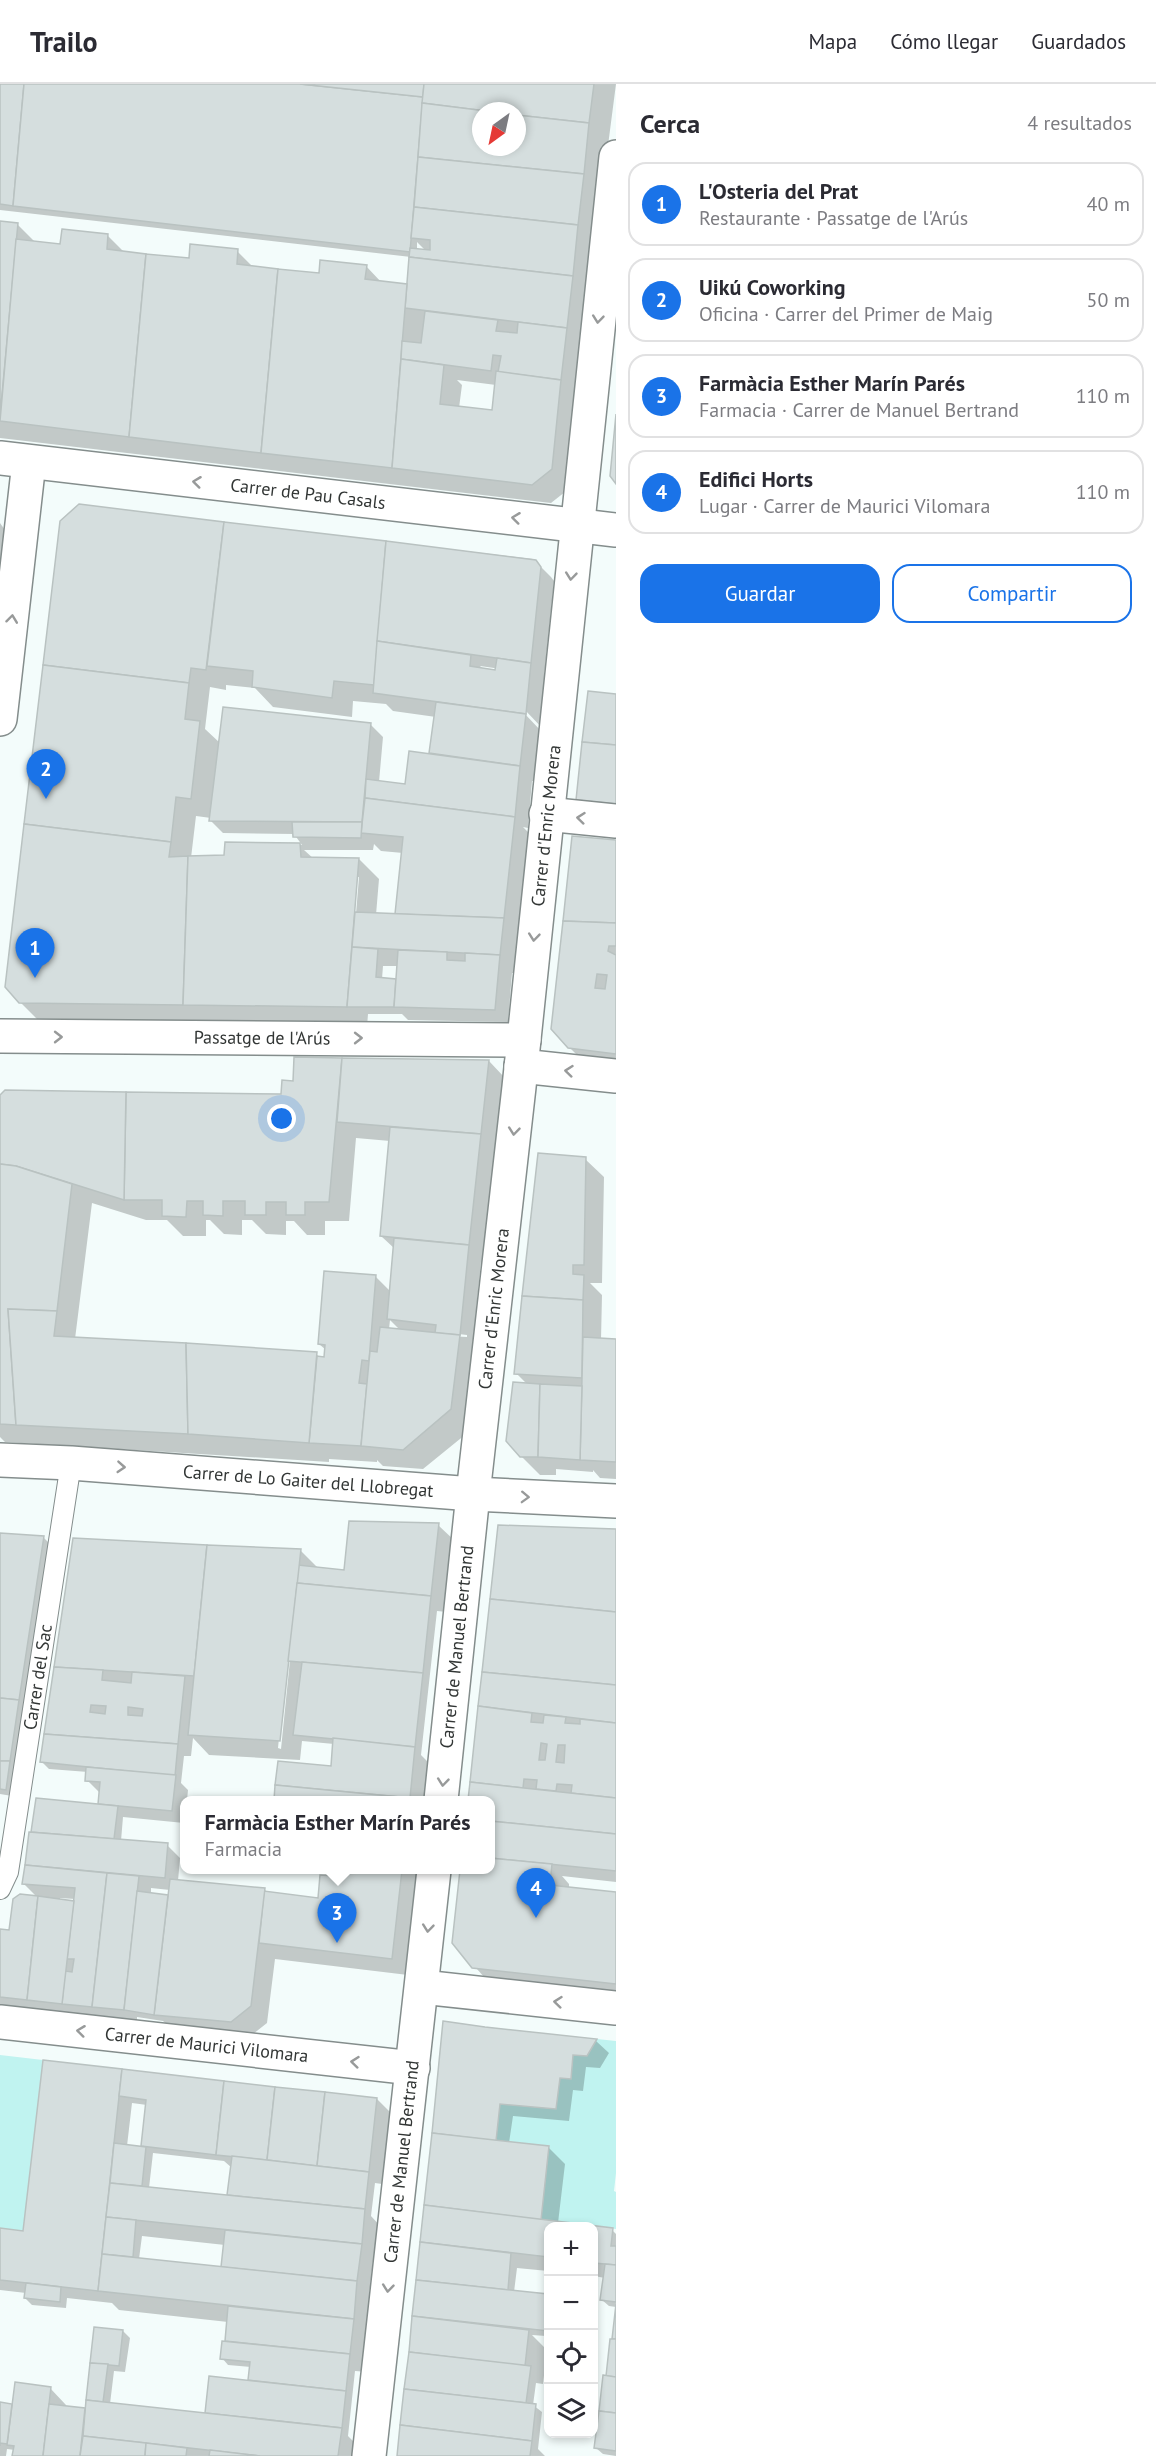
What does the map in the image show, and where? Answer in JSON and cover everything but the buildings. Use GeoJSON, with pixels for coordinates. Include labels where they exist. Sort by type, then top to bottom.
{"type":"FeatureCollection","features":[{"type":"Feature","properties":{"kind":"street","name":"Carrer d'Enric Morera"},"geometry":{"type":"LineString","coordinates":[[473,1494],[523,1053],[576,525],[609,280],[616,157]]}},
{"type":"Feature","properties":{"kind":"street","name":"Carrer de Pau Casals"},"geometry":{"type":"LineString","coordinates":[[15,460],[616,530]]}},
{"type":"Feature","properties":{"kind":"street"},"geometry":{"type":"LineString","coordinates":[[0,719],[15,460]]}},
{"type":"Feature","properties":{"kind":"street"},"geometry":{"type":"LineString","coordinates":[[546,814],[616,821]]}},
{"type":"Feature","properties":{"kind":"street","name":"Passatge de l'Arús"},"geometry":{"type":"LineString","coordinates":[[0,1036],[523,1053],[616,1076]]}},
{"type":"Feature","properties":{"kind":"street","name":"Carrer de Lo Gaiter del Llobregat"},"geometry":{"type":"LineString","coordinates":[[0,1460],[71,1463],[473,1494],[616,1500]]}},
{"type":"Feature","properties":{"kind":"street","name":"Carrer de Manuel Bertrand"},"geometry":{"type":"LineString","coordinates":[[441,1796],[473,1494]]}},
{"type":"Feature","properties":{"kind":"street","name":"Carrer de Manuel Bertrand"},"geometry":{"type":"LineString","coordinates":[[369,2456],[433,1874]]}},
{"type":"Feature","properties":{"kind":"street"},"geometry":{"type":"LineString","coordinates":[[422,1987],[616,2008]]}},
{"type":"Feature","properties":{"kind":"street","name":"Carrer de Maurici Vilomara"},"geometry":{"type":"LineString","coordinates":[[0,2022],[413,2068]]}},
{"type":"Feature","properties":{"kind":"lane","name":"Carrer del Sac"},"geometry":{"type":"LineString","coordinates":[[0,1889],[8,1872],[71,1463]]}},
{"type":"Feature","properties":{"kind":"shaded area"},"geometry":{"type":"Polygon","coordinates":[[[597,2039],[616,2041],[614,2191],[616,2192],[616,2229],[598,2227],[598,2222],[541,2220],[549,2147],[496,2141],[500,2104],[556,2109],[560,2078],[571,2079],[573,2055],[587,2056],[597,2039]]]}},
{"type":"Feature","properties":{"kind":"shaded area"},"geometry":{"type":"Polygon","coordinates":[[[0,2055],[43,2060],[23,2231],[0,2228],[0,2055]]]}},
{"type":"Feature","properties":{"kind":"place","name":"Uikú Coworking"},"geometry":{"type":"Point","coordinates":[46,799]}},
{"type":"Feature","properties":{"kind":"place","name":"L'Osteria del Prat"},"geometry":{"type":"Point","coordinates":[35,978]}},
{"type":"Feature","properties":{"kind":"place","name":"Edifici Horts"},"geometry":{"type":"Point","coordinates":[536,1918]}},
{"type":"Feature","properties":{"kind":"place","name":"Farmàcia Esther Marín Parés"},"geometry":{"type":"Point","coordinates":[337,1943]}}]}
